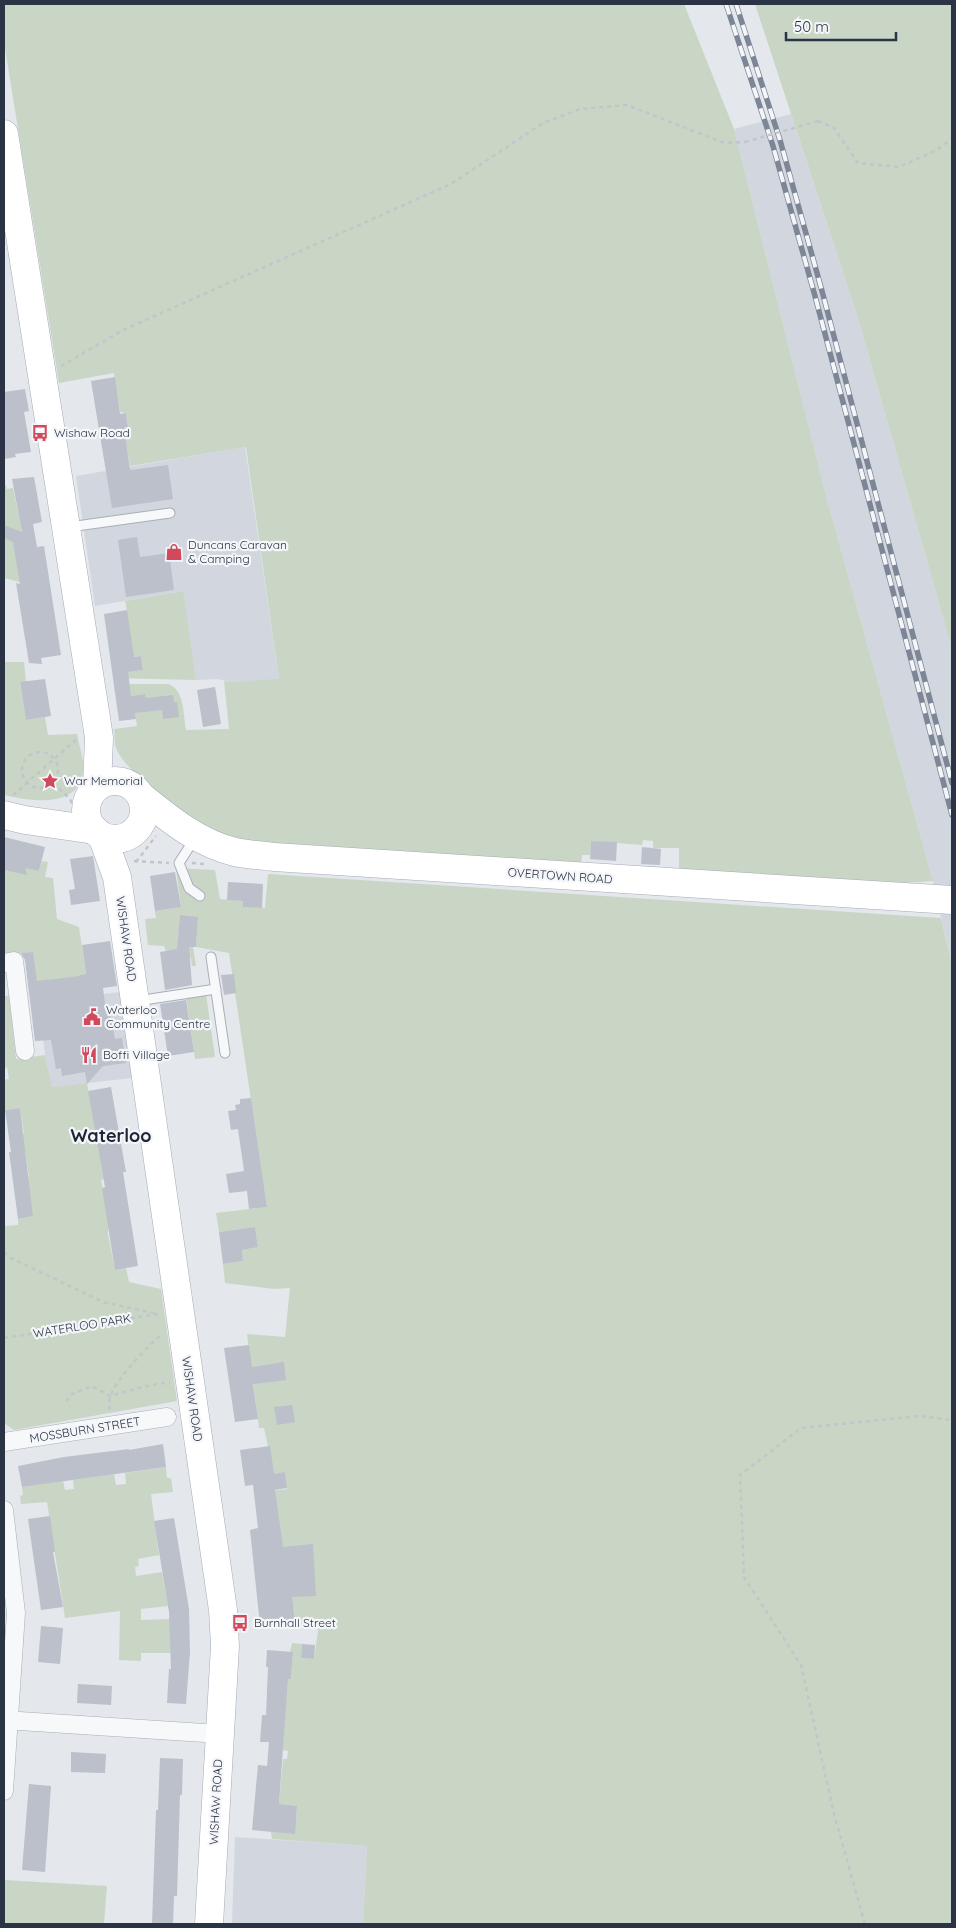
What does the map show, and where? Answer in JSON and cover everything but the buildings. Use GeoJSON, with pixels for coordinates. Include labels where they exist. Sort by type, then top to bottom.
{"type":"FeatureCollection","features":[{"type":"Feature","properties":{"kind":"main road"},"geometry":{"type":"LineString","coordinates":[[4,134],[97,728],[112,792],[144,813],[136,830],[125,865]]}},
{"type":"Feature","properties":{"kind":"main road"},"geometry":{"type":"LineString","coordinates":[[13,811],[112,792]]}},
{"type":"Feature","properties":{"kind":"main road"},"geometry":{"type":"LineString","coordinates":[[98,833],[89,822],[86,813],[112,792]]}},
{"type":"Feature","properties":{"kind":"main road","name":"OVERTOWN ROAD"},"geometry":{"type":"LineString","coordinates":[[112,792],[187,835],[234,852],[274,857],[941,899]]}},
{"type":"Feature","properties":{"kind":"main road"},"geometry":{"type":"LineString","coordinates":[[13,811],[111,838],[120,838],[136,830]]}},
{"type":"Feature","properties":{"kind":"main road","name":"OVERTOWN ROAD"},"geometry":{"type":"LineString","coordinates":[[136,830],[187,835]]}},
{"type":"Feature","properties":{"kind":"main road","name":"WISHAW ROAD"},"geometry":{"type":"LineString","coordinates":[[98,833],[125,865],[134,1001],[155,1132],[223,1610],[225,1646],[209,1924]]}},
{"type":"Feature","properties":{"kind":"street"},"geometry":{"type":"LineString","coordinates":[[4,962],[14,961],[25,1051]]}},
{"type":"Feature","properties":{"kind":"street","name":"MOSSBURN STREET"},"geometry":{"type":"LineString","coordinates":[[4,1442],[167,1417]]}},
{"type":"Feature","properties":{"kind":"street"},"geometry":{"type":"LineString","coordinates":[[4,1510],[16,1613],[6,1721],[4,1791]]}},
{"type":"Feature","properties":{"kind":"street"},"geometry":{"type":"LineString","coordinates":[[6,1721],[220,1734]]}},
{"type":"Feature","properties":{"kind":"lane"},"geometry":{"type":"LineString","coordinates":[[66,528],[170,513]]}},
{"type":"Feature","properties":{"kind":"lane"},"geometry":{"type":"LineString","coordinates":[[187,835],[179,863],[189,888],[200,896]]}},
{"type":"Feature","properties":{"kind":"lane"},"geometry":{"type":"LineString","coordinates":[[211,957],[225,1053]]}},
{"type":"Feature","properties":{"kind":"lane"},"geometry":{"type":"LineString","coordinates":[[134,1001],[216,989]]}},
{"type":"Feature","properties":{"kind":"path"},"geometry":{"type":"LineString","coordinates":[[43,377],[123,330],[451,184],[543,122],[580,109],[627,105],[724,143],[745,142],[818,121],[834,128],[858,164],[899,168],[937,150],[952,138]]}},
{"type":"Feature","properties":{"kind":"path"},"geometry":{"type":"LineString","coordinates":[[13,811],[27,782],[77,739],[97,728]]}},
{"type":"Feature","properties":{"kind":"path"},"geometry":{"type":"LineString","coordinates":[[37,752],[43,752],[54,758],[59,769],[56,780],[52,784],[42,789],[36,788],[27,782],[22,771],[26,759],[37,752]]}},
{"type":"Feature","properties":{"kind":"path"},"geometry":{"type":"LineString","coordinates":[[125,865],[155,836],[164,834],[179,838],[187,835]]}},
{"type":"Feature","properties":{"kind":"path"},"geometry":{"type":"LineString","coordinates":[[125,865],[206,864]]}},
{"type":"Feature","properties":{"kind":"path","name":"WATERLOO PARK"},"geometry":{"type":"LineString","coordinates":[[4,1252],[11,1258],[103,1302],[160,1314],[4,1338]]}},
{"type":"Feature","properties":{"kind":"path"},"geometry":{"type":"LineString","coordinates":[[109,1426],[110,1396],[144,1350],[162,1334],[182,1330]]}},
{"type":"Feature","properties":{"kind":"path"},"geometry":{"type":"LineString","coordinates":[[66,1401],[72,1394],[92,1386],[110,1396],[142,1387],[189,1379]]}},
{"type":"Feature","properties":{"kind":"path"},"geometry":{"type":"LineString","coordinates":[[865,1924],[834,1814],[801,1664],[744,1577],[740,1475],[801,1428],[919,1416],[952,1420]]}},
{"type":"Feature","properties":{"kind":"shaded area"},"geometry":{"type":"Polygon","coordinates":[[[791,114],[858,318],[952,649],[952,965],[933,881],[828,503],[734,129],[791,114]]]}},
{"type":"Feature","properties":{"kind":"shaded area","name":"Duncans Caravan & Camping"},"geometry":{"type":"Polygon","coordinates":[[[245,447],[279,680],[232,682],[217,679],[196,680],[182,591],[95,606],[76,476],[245,447]]]}},
{"type":"Feature","properties":{"kind":"shaded area"},"geometry":{"type":"Polygon","coordinates":[[[120,992],[132,1078],[52,1087],[45,1055],[39,1002],[120,992]]]}},
{"type":"Feature","properties":{"kind":"shaded area"},"geometry":{"type":"Polygon","coordinates":[[[235,1837],[367,1846],[363,1924],[232,1924],[235,1837]]]}},
{"type":"Feature","properties":{"kind":"green space"},"geometry":{"type":"Polygon","coordinates":[[[4,4],[684,4],[734,129],[828,503],[933,881],[887,884],[679,871],[679,848],[653,848],[653,841],[643,840],[642,845],[591,841],[590,855],[582,855],[581,864],[249,841],[226,836],[199,822],[148,785],[134,772],[122,759],[116,748],[114,729],[137,726],[135,713],[147,711],[145,694],[131,696],[130,691],[115,693],[114,684],[169,684],[178,692],[181,698],[186,730],[229,729],[224,681],[279,679],[246,447],[130,466],[123,427],[128,426],[126,413],[120,412],[114,373],[59,383],[4,42],[4,4]]]}},
{"type":"Feature","properties":{"kind":"green space"},"geometry":{"type":"Polygon","coordinates":[[[755,4],[952,4],[952,649],[858,318],[755,4]]]}},
{"type":"Feature","properties":{"kind":"green space"},"geometry":{"type":"Polygon","coordinates":[[[4,485],[6,485],[7,489],[13,488],[21,526],[27,584],[4,578],[4,538],[9,540],[13,529],[4,525],[4,485]]]}},
{"type":"Feature","properties":{"kind":"green space"},"geometry":{"type":"Polygon","coordinates":[[[183,591],[196,680],[114,678],[113,674],[143,670],[141,656],[126,658],[127,610],[125,601],[183,591]]]}},
{"type":"Feature","properties":{"kind":"green space"},"geometry":{"type":"Polygon","coordinates":[[[4,662],[24,662],[26,682],[20,683],[26,720],[45,717],[48,735],[77,734],[83,759],[83,773],[79,785],[72,792],[62,797],[51,800],[39,800],[4,795],[4,662]]]}},
{"type":"Feature","properties":{"kind":"green space"},"geometry":{"type":"Polygon","coordinates":[[[42,861],[48,862],[45,877],[53,878],[57,919],[79,927],[86,974],[80,975],[81,984],[39,1002],[33,952],[4,955],[4,870],[8,871],[24,867],[39,871],[42,861]]]}},
{"type":"Feature","properties":{"kind":"green space"},"geometry":{"type":"Polygon","coordinates":[[[176,868],[215,870],[220,899],[243,901],[243,907],[265,908],[268,874],[941,918],[952,965],[952,1924],[363,1924],[367,1846],[272,1839],[271,1832],[296,1818],[297,1806],[279,1804],[283,1759],[287,1759],[288,1751],[282,1750],[288,1679],[291,1679],[293,1652],[290,1652],[292,1643],[302,1644],[301,1658],[314,1659],[319,1625],[288,1626],[287,1620],[295,1619],[294,1609],[282,1568],[272,1491],[287,1489],[285,1473],[274,1474],[264,1428],[259,1428],[247,1334],[285,1337],[290,1288],[274,1289],[225,1283],[223,1264],[243,1261],[242,1250],[258,1247],[255,1227],[219,1232],[216,1213],[267,1207],[229,953],[196,947],[198,918],[180,916],[178,946],[193,947],[196,966],[192,966],[191,958],[184,959],[182,949],[166,951],[164,946],[148,945],[145,919],[156,918],[155,911],[181,907],[176,868]]]}},
{"type":"Feature","properties":{"kind":"green space"},"geometry":{"type":"Polygon","coordinates":[[[206,994],[215,1057],[195,1059],[186,997],[206,994]]]}},
{"type":"Feature","properties":{"kind":"green space"},"geometry":{"type":"Polygon","coordinates":[[[4,996],[9,996],[16,1059],[45,1055],[52,1087],[87,1083],[104,1179],[101,1180],[110,1228],[108,1229],[108,1234],[115,1270],[126,1268],[129,1282],[161,1289],[177,1401],[14,1430],[4,1423],[4,1226],[18,1225],[18,1219],[33,1216],[29,1190],[16,1179],[29,1177],[25,1150],[12,1136],[24,1134],[20,1108],[5,1110],[4,1080],[9,1079],[7,1067],[4,1068],[4,996]]]}},
{"type":"Feature","properties":{"kind":"green space"},"geometry":{"type":"Polygon","coordinates":[[[166,1467],[167,1478],[171,1478],[173,1492],[151,1494],[159,1555],[138,1559],[139,1566],[135,1567],[136,1576],[162,1572],[168,1606],[141,1609],[141,1620],[170,1619],[171,1653],[141,1653],[141,1661],[119,1660],[120,1611],[65,1618],[47,1502],[21,1504],[22,1487],[63,1481],[65,1490],[74,1489],[73,1480],[114,1474],[116,1485],[126,1484],[125,1473],[166,1467]]]}},
{"type":"Feature","properties":{"kind":"green space"},"geometry":{"type":"Polygon","coordinates":[[[4,1880],[107,1886],[104,1924],[4,1924],[4,1880]]]}},
{"type":"Feature","properties":{"kind":"railway"},"geometry":{"type":"LineString","coordinates":[[726,4],[773,146],[815,296],[952,815]]}},
{"type":"Feature","properties":{"kind":"railway"},"geometry":{"type":"LineString","coordinates":[[736,4],[780,140],[822,291],[952,783]]}},
{"type":"Feature","properties":{"kind":"place","name":"Wishaw Road"},"geometry":{"type":"Point","coordinates":[40,433]}},
{"type":"Feature","properties":{"kind":"place","name":"Duncans Caravan & Camping"},"geometry":{"type":"Point","coordinates":[174,552]}},
{"type":"Feature","properties":{"kind":"place","name":"War Memorial"},"geometry":{"type":"Point","coordinates":[50,781]}},
{"type":"Feature","properties":{"kind":"place","name":"Waterloo Community Centre"},"geometry":{"type":"Point","coordinates":[92,1017]}},
{"type":"Feature","properties":{"kind":"place","name":"Boffi Village"},"geometry":{"type":"Point","coordinates":[89,1055]}},
{"type":"Feature","properties":{"kind":"place","name":"Burnhall Street"},"geometry":{"type":"Point","coordinates":[240,1623]}},
{"type":"Feature","properties":{"kind":"district","name":"Waterloo"},"geometry":{"type":"Point","coordinates":[111,1136]}}]}
